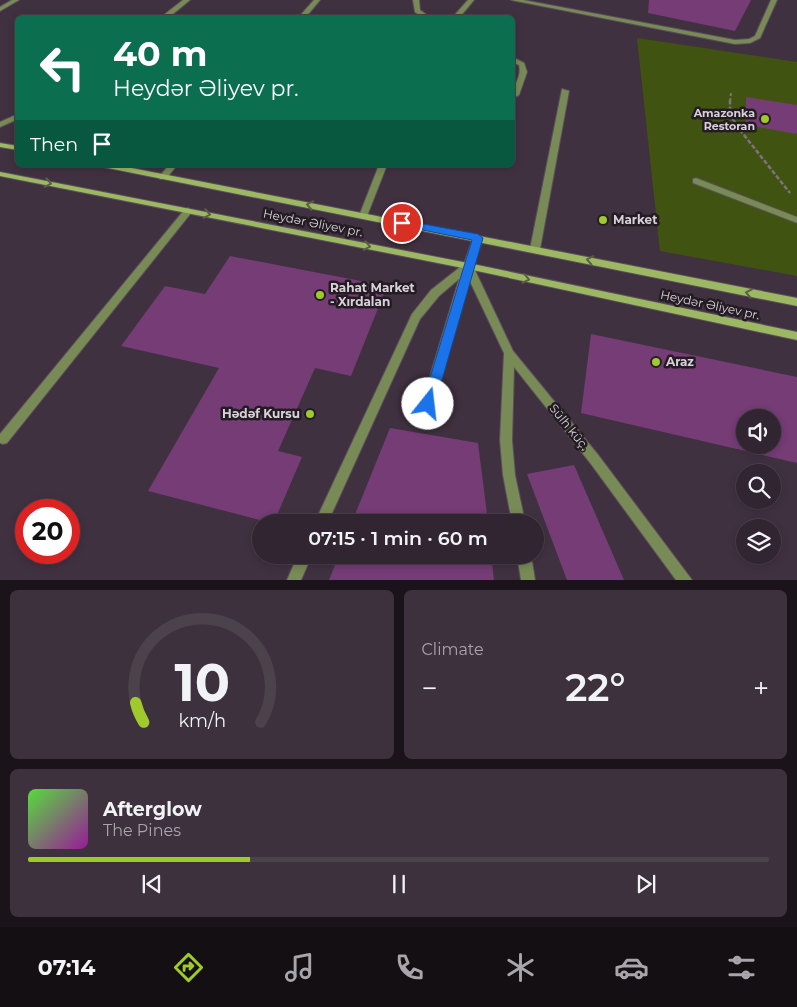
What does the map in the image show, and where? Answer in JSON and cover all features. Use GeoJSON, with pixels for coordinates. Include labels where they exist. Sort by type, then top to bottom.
{"type":"FeatureCollection","features":[{"type":"Feature","properties":{"kind":"main road"},"geometry":{"type":"LineString","coordinates":[[0,145],[15,148]]}},
{"type":"Feature","properties":{"kind":"main road","name":"Heydər Əliyev pr."},"geometry":{"type":"LineString","coordinates":[[113,167],[797,302]]}},
{"type":"Feature","properties":{"kind":"main road","name":"Heydər Əliyev pr."},"geometry":{"type":"LineString","coordinates":[[0,174],[468,266],[797,336]]}},
{"type":"Feature","properties":{"kind":"street"},"geometry":{"type":"LineString","coordinates":[[0,9],[16,0]]}},
{"type":"Feature","properties":{"kind":"street"},"geometry":{"type":"LineString","coordinates":[[167,15],[187,0]]}},
{"type":"Feature","properties":{"kind":"street"},"geometry":{"type":"LineString","coordinates":[[304,15],[317,0]]}},
{"type":"Feature","properties":{"kind":"street"},"geometry":{"type":"LineString","coordinates":[[416,0],[417,11],[423,15]]}},
{"type":"Feature","properties":{"kind":"street"},"geometry":{"type":"LineString","coordinates":[[458,15],[471,0]]}},
{"type":"Feature","properties":{"kind":"street"},"geometry":{"type":"LineString","coordinates":[[514,0],[735,42],[750,41],[758,37],[774,0]]}},
{"type":"Feature","properties":{"kind":"street"},"geometry":{"type":"LineString","coordinates":[[515,60],[522,64],[524,72],[515,95]]}},
{"type":"Feature","properties":{"kind":"street"},"geometry":{"type":"LineString","coordinates":[[536,249],[565,91]]}},
{"type":"Feature","properties":{"kind":"street"},"geometry":{"type":"LineString","coordinates":[[0,125],[15,118]]}},
{"type":"Feature","properties":{"kind":"street"},"geometry":{"type":"LineString","coordinates":[[163,177],[171,167]]}},
{"type":"Feature","properties":{"kind":"street"},"geometry":{"type":"LineString","coordinates":[[363,216],[382,167]]}},
{"type":"Feature","properties":{"kind":"street"},"geometry":{"type":"LineString","coordinates":[[696,181],[797,220]]}},
{"type":"Feature","properties":{"kind":"street"},"geometry":{"type":"LineString","coordinates":[[3,439],[188,210]]}},
{"type":"Feature","properties":{"kind":"street"},"geometry":{"type":"LineString","coordinates":[[428,404],[478,238]]}},
{"type":"Feature","properties":{"kind":"street"},"geometry":{"type":"LineString","coordinates":[[325,514],[416,317],[435,293],[468,266]]}},
{"type":"Feature","properties":{"kind":"street","name":"Sülh küç."},"geometry":{"type":"LineString","coordinates":[[468,266],[509,353],[596,460],[685,580]]}},
{"type":"Feature","properties":{"kind":"street"},"geometry":{"type":"LineString","coordinates":[[509,353],[506,440],[509,475],[516,514]]}},
{"type":"Feature","properties":{"kind":"street"},"geometry":{"type":"LineString","coordinates":[[294,580],[302,564]]}},
{"type":"Feature","properties":{"kind":"street"},"geometry":{"type":"LineString","coordinates":[[525,564],[528,580]]}},
{"type":"Feature","properties":{"kind":"path"},"geometry":{"type":"LineString","coordinates":[[730,93],[730,114],[736,126],[794,198]]}},
{"type":"Feature","properties":{"kind":"green space"},"geometry":{"type":"Polygon","coordinates":[[[637,38],[797,62],[797,276],[660,251],[637,38]]]}},
{"type":"Feature","properties":{"kind":"building"},"geometry":{"type":"Polygon","coordinates":[[[649,0],[751,0],[735,31],[648,13],[649,0]]]}},
{"type":"Feature","properties":{"kind":"building"},"geometry":{"type":"Polygon","coordinates":[[[746,97],[797,105],[797,134],[746,125],[746,97]]]}},
{"type":"Feature","properties":{"kind":"building"},"geometry":{"type":"Polygon","coordinates":[[[230,256],[387,286],[351,376],[315,368],[278,451],[302,457],[277,514],[252,514],[252,518],[148,491],[219,368],[121,346],[165,286],[205,294],[230,256]]]}},
{"type":"Feature","properties":{"kind":"building"},"geometry":{"type":"Polygon","coordinates":[[[591,334],[797,377],[797,463],[758,454],[781,454],[781,409],[736,409],[736,449],[581,413],[591,334]]]}},
{"type":"Feature","properties":{"kind":"building"},"geometry":{"type":"Polygon","coordinates":[[[390,428],[478,443],[487,514],[355,514],[390,428]]]}},
{"type":"Feature","properties":{"kind":"building"},"geometry":{"type":"Polygon","coordinates":[[[574,465],[624,580],[567,580],[544,519],[544,514],[542,514],[527,474],[574,465]]]}},
{"type":"Feature","properties":{"kind":"building"},"geometry":{"type":"Polygon","coordinates":[[[335,564],[492,564],[494,580],[329,580],[335,564]]]}},
{"type":"Feature","properties":{"kind":"place","name":"Amazonka Restoran"},"geometry":{"type":"Point","coordinates":[765,119]}},
{"type":"Feature","properties":{"kind":"place","name":"Market"},"geometry":{"type":"Point","coordinates":[603,220]}},
{"type":"Feature","properties":{"kind":"place","name":"Rahat Market - Xırdalan"},"geometry":{"type":"Point","coordinates":[320,295]}},
{"type":"Feature","properties":{"kind":"place","name":"Araz"},"geometry":{"type":"Point","coordinates":[656,362]}},
{"type":"Feature","properties":{"kind":"place","name":"Hədəf Kursu"},"geometry":{"type":"Point","coordinates":[310,414]}},
{"type":"Feature","properties":{"kind":"route"},"geometry":{"type":"LineString","coordinates":[[402,223],[478,238],[428,404]]}}]}
